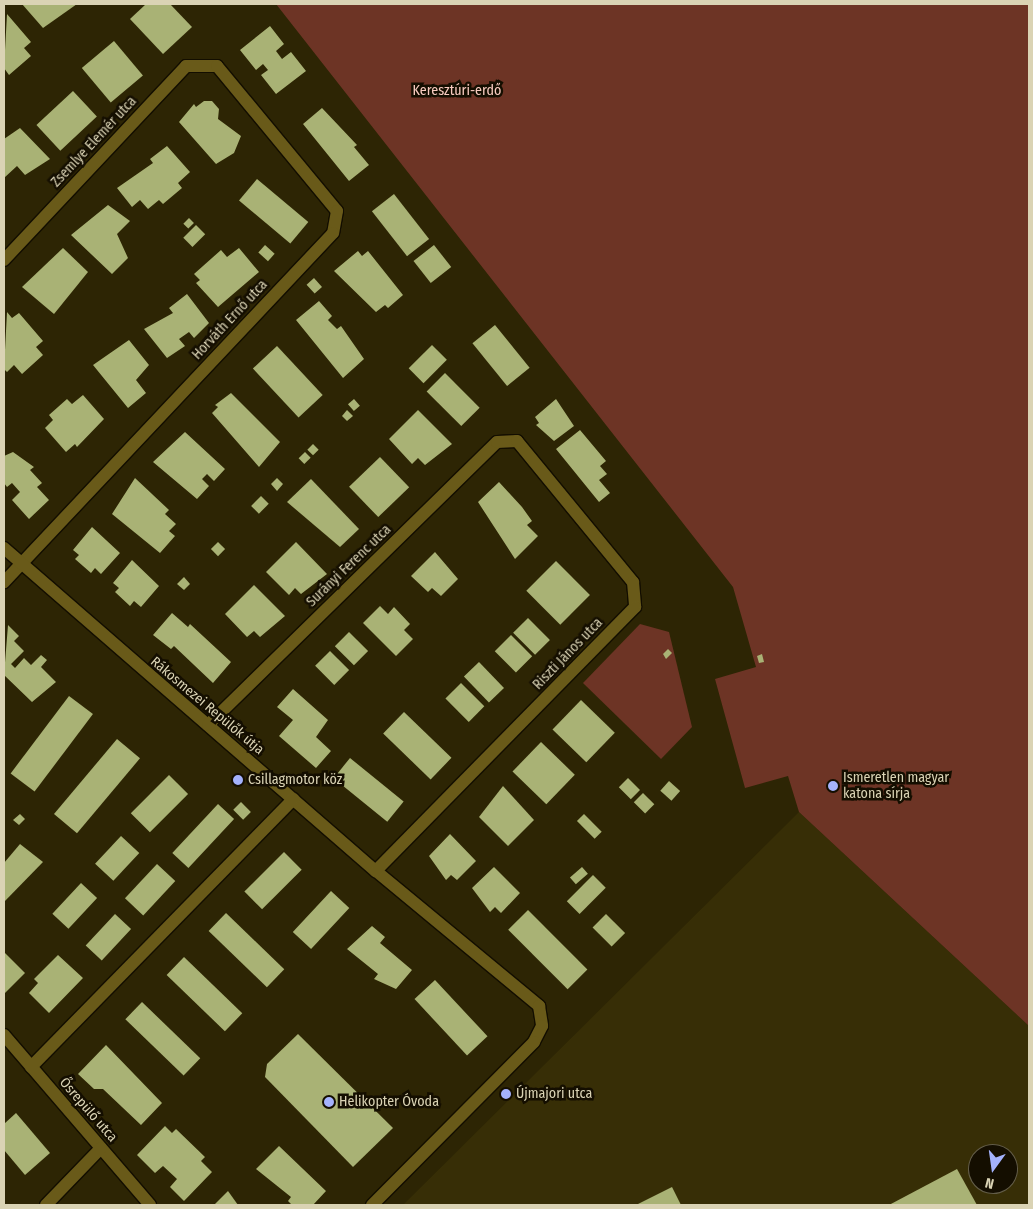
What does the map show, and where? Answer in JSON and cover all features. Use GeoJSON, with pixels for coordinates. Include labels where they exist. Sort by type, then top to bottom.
{"type":"FeatureCollection","features":[{"type":"Feature","properties":{"kind":"street","name":"Zsemlye Elemér utca"},"geometry":{"type":"LineString","coordinates":[[4,260],[186,66],[216,66]]}},
{"type":"Feature","properties":{"kind":"street","name":"Horváth Ernő utca"},"geometry":{"type":"LineString","coordinates":[[4,582],[333,233],[337,211],[216,66]]}},
{"type":"Feature","properties":{"kind":"street","name":"Surányi Ferenc utca"},"geometry":{"type":"LineString","coordinates":[[208,725],[497,442],[517,441]]}},
{"type":"Feature","properties":{"kind":"street","name":"Riszti János utca"},"geometry":{"type":"LineString","coordinates":[[376,871],[636,606],[633,582],[517,441]]}},
{"type":"Feature","properties":{"kind":"street","name":"Rákosmezei Repülők útja"},"geometry":{"type":"LineString","coordinates":[[4,548],[19,565],[208,725],[376,871],[539,1006],[542,1026],[534,1042],[372,1205]]}},
{"type":"Feature","properties":{"kind":"street"},"geometry":{"type":"LineString","coordinates":[[31,1067],[293,799]]}},
{"type":"Feature","properties":{"kind":"street","name":"Ősrepülő utca"},"geometry":{"type":"LineString","coordinates":[[4,1035],[150,1205]]}},
{"type":"Feature","properties":{"kind":"street"},"geometry":{"type":"LineString","coordinates":[[46,1205],[101,1148]]}},
{"type":"Feature","properties":{"kind":"shaded area"},"geometry":{"type":"Polygon","coordinates":[[[799,812],[1029,1026],[1029,1205],[403,1205],[799,812]]]}},
{"type":"Feature","properties":{"kind":"green space","name":"Keresztúri-erdő"},"geometry":{"type":"Polygon","coordinates":[[[276,4],[1029,4],[1029,1026],[799,812],[788,776],[745,788],[715,679],[756,667],[733,587],[276,4]]]}},
{"type":"Feature","properties":{"kind":"green space"},"geometry":{"type":"Polygon","coordinates":[[[640,624],[669,632],[692,727],[661,759],[583,683],[640,624]]]}},
{"type":"Feature","properties":{"kind":"building"},"geometry":{"type":"Polygon","coordinates":[[[22,4],[77,4],[43,28],[22,4]]]}},
{"type":"Feature","properties":{"kind":"building"},"geometry":{"type":"Polygon","coordinates":[[[146,4],[170,4],[192,27],[163,54],[130,19],[146,4]]]}},
{"type":"Feature","properties":{"kind":"building"},"geometry":{"type":"Polygon","coordinates":[[[7,14],[31,42],[24,48],[31,56],[9,75],[4,68],[7,14]]]}},
{"type":"Feature","properties":{"kind":"building"},"geometry":{"type":"Polygon","coordinates":[[[270,26],[284,44],[276,51],[282,59],[291,52],[306,71],[276,94],[261,75],[268,70],[263,64],[256,70],[240,50],[270,26]]]}},
{"type":"Feature","properties":{"kind":"building"},"geometry":{"type":"Polygon","coordinates":[[[114,41],[143,75],[111,102],[82,68],[114,41]]]}},
{"type":"Feature","properties":{"kind":"building"},"geometry":{"type":"Polygon","coordinates":[[[73,91],[97,117],[60,151],[36,125],[73,91]]]}},
{"type":"Feature","properties":{"kind":"building"},"geometry":{"type":"Polygon","coordinates":[[[204,101],[212,101],[219,109],[218,119],[241,136],[234,153],[216,164],[179,122],[194,104],[196,107],[204,101]]]}},
{"type":"Feature","properties":{"kind":"building"},"geometry":{"type":"Polygon","coordinates":[[[322,108],[357,145],[354,147],[369,165],[349,181],[303,124],[322,108]]]}},
{"type":"Feature","properties":{"kind":"building"},"geometry":{"type":"Polygon","coordinates":[[[20,128],[50,159],[25,175],[17,166],[4,178],[4,139],[20,128]]]}},
{"type":"Feature","properties":{"kind":"building"},"geometry":{"type":"Polygon","coordinates":[[[167,146],[190,172],[178,183],[182,188],[163,204],[159,200],[148,209],[140,200],[132,207],[117,188],[153,163],[150,159],[167,146]]]}},
{"type":"Feature","properties":{"kind":"building"},"geometry":{"type":"Polygon","coordinates":[[[257,179],[308,222],[290,244],[239,200],[257,179]]]}},
{"type":"Feature","properties":{"kind":"building"},"geometry":{"type":"Polygon","coordinates":[[[394,194],[429,239],[407,256],[372,211],[394,194]]]}},
{"type":"Feature","properties":{"kind":"building"},"geometry":{"type":"Polygon","coordinates":[[[108,205],[130,221],[117,234],[128,258],[112,274],[71,235],[108,205]]]}},
{"type":"Feature","properties":{"kind":"building"},"geometry":{"type":"Polygon","coordinates":[[[189,218],[194,223],[188,229],[183,224],[189,218]]]}},
{"type":"Feature","properties":{"kind":"building"},"geometry":{"type":"Polygon","coordinates":[[[196,225],[205,234],[192,247],[183,238],[196,225]]]}},
{"type":"Feature","properties":{"kind":"building"},"geometry":{"type":"Polygon","coordinates":[[[265,245],[275,254],[268,261],[258,252],[265,245]]]}},
{"type":"Feature","properties":{"kind":"building"},"geometry":{"type":"Polygon","coordinates":[[[434,245],[451,267],[431,283],[414,261],[434,245]]]}},
{"type":"Feature","properties":{"kind":"building"},"geometry":{"type":"Polygon","coordinates":[[[63,248],[88,272],[54,314],[22,287],[63,248]]]}},
{"type":"Feature","properties":{"kind":"building"},"geometry":{"type":"Polygon","coordinates":[[[239,248],[259,272],[218,307],[196,283],[200,280],[194,274],[221,250],[227,257],[239,248]]]}},
{"type":"Feature","properties":{"kind":"building"},"geometry":{"type":"Polygon","coordinates":[[[358,251],[362,256],[368,251],[403,295],[388,308],[385,305],[376,312],[334,271],[358,251]]]}},
{"type":"Feature","properties":{"kind":"building"},"geometry":{"type":"Polygon","coordinates":[[[314,278],[322,287],[315,294],[307,285],[314,278]]]}},
{"type":"Feature","properties":{"kind":"building"},"geometry":{"type":"Polygon","coordinates":[[[187,294],[209,323],[194,338],[189,332],[179,339],[185,346],[167,358],[144,329],[173,313],[169,308],[187,294]]]}},
{"type":"Feature","properties":{"kind":"building"},"geometry":{"type":"Polygon","coordinates":[[[319,301],[332,316],[328,320],[337,329],[341,326],[364,359],[343,378],[296,320],[319,301]]]}},
{"type":"Feature","properties":{"kind":"building"},"geometry":{"type":"Polygon","coordinates":[[[7,312],[12,318],[19,313],[43,341],[36,347],[43,355],[22,374],[14,365],[7,372],[4,369],[7,312]]]}},
{"type":"Feature","properties":{"kind":"building"},"geometry":{"type":"Polygon","coordinates":[[[495,325],[530,368],[507,386],[472,343],[495,325]]]}},
{"type":"Feature","properties":{"kind":"building"},"geometry":{"type":"Polygon","coordinates":[[[129,340],[149,365],[136,380],[146,393],[128,408],[93,365],[129,340]]]}},
{"type":"Feature","properties":{"kind":"building"},"geometry":{"type":"Polygon","coordinates":[[[432,345],[447,360],[424,383],[409,368],[432,345]]]}},
{"type":"Feature","properties":{"kind":"building"},"geometry":{"type":"Polygon","coordinates":[[[277,346],[323,395],[299,418],[253,369],[277,346]]]}},
{"type":"Feature","properties":{"kind":"building"},"geometry":{"type":"Polygon","coordinates":[[[445,373],[480,408],[461,426],[427,391],[445,373]]]}},
{"type":"Feature","properties":{"kind":"building"},"geometry":{"type":"Polygon","coordinates":[[[231,393],[280,442],[259,467],[212,413],[218,407],[215,405],[231,393]]]}},
{"type":"Feature","properties":{"kind":"building"},"geometry":{"type":"Polygon","coordinates":[[[83,395],[104,419],[77,447],[75,444],[66,452],[45,428],[53,420],[49,415],[67,399],[72,404],[83,395]]]}},
{"type":"Feature","properties":{"kind":"building"},"geometry":{"type":"Polygon","coordinates":[[[354,399],[360,406],[354,411],[348,404],[354,399]]]}},
{"type":"Feature","properties":{"kind":"building"},"geometry":{"type":"Polygon","coordinates":[[[556,399],[574,426],[554,441],[536,425],[539,423],[535,417],[556,399]]]}},
{"type":"Feature","properties":{"kind":"building"},"geometry":{"type":"Polygon","coordinates":[[[347,410],[353,416],[347,421],[342,416],[347,410]]]}},
{"type":"Feature","properties":{"kind":"building"},"geometry":{"type":"Polygon","coordinates":[[[418,410],[452,444],[425,465],[418,458],[412,464],[389,439],[418,410]]]}},
{"type":"Feature","properties":{"kind":"building"},"geometry":{"type":"Polygon","coordinates":[[[580,430],[606,461],[600,466],[607,474],[599,480],[610,493],[599,502],[556,449],[580,430]]]}},
{"type":"Feature","properties":{"kind":"building"},"geometry":{"type":"Polygon","coordinates":[[[185,432],[225,469],[214,481],[207,474],[202,479],[209,486],[197,499],[153,462],[185,432]]]}},
{"type":"Feature","properties":{"kind":"building"},"geometry":{"type":"Polygon","coordinates":[[[313,444],[319,450],[313,455],[307,450],[313,444]]]}},
{"type":"Feature","properties":{"kind":"building"},"geometry":{"type":"Polygon","coordinates":[[[13,452],[34,467],[30,470],[42,483],[37,487],[49,500],[29,519],[12,500],[20,492],[12,483],[7,487],[4,483],[4,456],[13,452]]]}},
{"type":"Feature","properties":{"kind":"building"},"geometry":{"type":"Polygon","coordinates":[[[305,452],[311,458],[304,464],[299,458],[305,452]]]}},
{"type":"Feature","properties":{"kind":"building"},"geometry":{"type":"Polygon","coordinates":[[[380,457],[409,487],[378,517],[349,487],[380,457]]]}},
{"type":"Feature","properties":{"kind":"building"},"geometry":{"type":"Polygon","coordinates":[[[135,478],[169,510],[165,514],[176,524],[169,531],[175,536],[160,553],[112,514],[135,478]]]}},
{"type":"Feature","properties":{"kind":"building"},"geometry":{"type":"Polygon","coordinates":[[[277,478],[283,484],[277,491],[271,484],[277,478]]]}},
{"type":"Feature","properties":{"kind":"building"},"geometry":{"type":"Polygon","coordinates":[[[311,479],[359,529],[340,547],[287,502],[311,479]]]}},
{"type":"Feature","properties":{"kind":"building"},"geometry":{"type":"Polygon","coordinates":[[[499,482],[522,507],[532,521],[527,525],[538,536],[515,559],[478,502],[499,482]]]}},
{"type":"Feature","properties":{"kind":"building"},"geometry":{"type":"Polygon","coordinates":[[[261,496],[269,504],[259,514],[251,506],[261,496]]]}},
{"type":"Feature","properties":{"kind":"building"},"geometry":{"type":"Polygon","coordinates":[[[92,527],[120,553],[101,574],[95,568],[91,573],[75,559],[79,555],[73,550],[92,527]]]}},
{"type":"Feature","properties":{"kind":"building"},"geometry":{"type":"Polygon","coordinates":[[[218,542],[225,549],[218,556],[211,549],[218,542]]]}},
{"type":"Feature","properties":{"kind":"building"},"geometry":{"type":"Polygon","coordinates":[[[296,542],[327,574],[301,594],[295,588],[289,595],[266,572],[296,542]]]}},
{"type":"Feature","properties":{"kind":"building"},"geometry":{"type":"Polygon","coordinates":[[[435,552],[458,579],[441,596],[432,588],[428,592],[411,576],[435,552]]]}},
{"type":"Feature","properties":{"kind":"building"},"geometry":{"type":"Polygon","coordinates":[[[132,560],[159,586],[141,607],[134,601],[130,606],[115,592],[119,588],[113,583],[132,560]]]}},
{"type":"Feature","properties":{"kind":"building"},"geometry":{"type":"Polygon","coordinates":[[[556,561],[590,595],[560,625],[526,591],[556,561]]]}},
{"type":"Feature","properties":{"kind":"building"},"geometry":{"type":"Polygon","coordinates":[[[184,577],[190,584],[184,590],[177,584],[184,577]]]}},
{"type":"Feature","properties":{"kind":"building"},"geometry":{"type":"Polygon","coordinates":[[[254,585],[285,616],[260,637],[254,631],[247,637],[225,614],[254,585]]]}},
{"type":"Feature","properties":{"kind":"building"},"geometry":{"type":"Polygon","coordinates":[[[380,606],[388,614],[394,607],[410,624],[404,630],[413,639],[396,656],[363,623],[380,606]]]}},
{"type":"Feature","properties":{"kind":"building"},"geometry":{"type":"Polygon","coordinates":[[[172,613],[188,627],[190,624],[231,662],[213,683],[174,646],[171,649],[153,635],[172,613]]]}},
{"type":"Feature","properties":{"kind":"building"},"geometry":{"type":"Polygon","coordinates":[[[528,618],[550,640],[535,655],[513,633],[528,618]]]}},
{"type":"Feature","properties":{"kind":"building"},"geometry":{"type":"Polygon","coordinates":[[[8,625],[19,636],[14,641],[24,651],[11,664],[15,668],[24,658],[31,665],[41,655],[47,660],[41,667],[56,682],[32,702],[4,675],[8,625]]]}},
{"type":"Feature","properties":{"kind":"building"},"geometry":{"type":"Polygon","coordinates":[[[349,632],[368,651],[354,665],[335,646],[349,632]]]}},
{"type":"Feature","properties":{"kind":"building"},"geometry":{"type":"Polygon","coordinates":[[[511,635],[532,656],[516,672],[495,651],[511,635]]]}},
{"type":"Feature","properties":{"kind":"building"},"geometry":{"type":"Polygon","coordinates":[[[668,649],[672,653],[666,659],[663,654],[668,649]]]}},
{"type":"Feature","properties":{"kind":"building"},"geometry":{"type":"Polygon","coordinates":[[[330,651],[349,670],[334,685],[315,666],[330,651]]]}},
{"type":"Feature","properties":{"kind":"building"},"geometry":{"type":"Polygon","coordinates":[[[762,654],[764,662],[759,663],[757,656],[762,654]]]}},
{"type":"Feature","properties":{"kind":"building"},"geometry":{"type":"Polygon","coordinates":[[[479,662],[504,688],[489,702],[464,677],[479,662]]]}},
{"type":"Feature","properties":{"kind":"building"},"geometry":{"type":"Polygon","coordinates":[[[461,683],[484,706],[469,722],[445,699],[461,683]]]}},
{"type":"Feature","properties":{"kind":"building"},"geometry":{"type":"Polygon","coordinates":[[[293,689],[328,720],[316,737],[331,751],[316,768],[279,736],[293,720],[277,707],[293,689]]]}},
{"type":"Feature","properties":{"kind":"building"},"geometry":{"type":"Polygon","coordinates":[[[69,696],[93,714],[35,792],[11,773],[69,696]]]}},
{"type":"Feature","properties":{"kind":"building"},"geometry":{"type":"Polygon","coordinates":[[[581,700],[615,733],[586,762],[553,729],[581,700]]]}},
{"type":"Feature","properties":{"kind":"building"},"geometry":{"type":"Polygon","coordinates":[[[404,712],[451,758],[431,779],[383,734],[404,712]]]}},
{"type":"Feature","properties":{"kind":"building"},"geometry":{"type":"Polygon","coordinates":[[[117,739],[140,758],[77,833],[54,814],[117,739]]]}},
{"type":"Feature","properties":{"kind":"building"},"geometry":{"type":"Polygon","coordinates":[[[541,742],[575,775],[546,804],[513,771],[541,742]]]}},
{"type":"Feature","properties":{"kind":"building"},"geometry":{"type":"Polygon","coordinates":[[[350,758],[404,801],[387,822],[334,778],[350,758]]]}},
{"type":"Feature","properties":{"kind":"building"},"geometry":{"type":"Polygon","coordinates":[[[169,775],[188,794],[150,832],[131,813],[169,775]]]}},
{"type":"Feature","properties":{"kind":"building"},"geometry":{"type":"Polygon","coordinates":[[[628,778],[640,790],[631,799],[619,787],[628,778]]]}},
{"type":"Feature","properties":{"kind":"building"},"geometry":{"type":"Polygon","coordinates":[[[669,781],[680,791],[671,801],[660,791],[669,781]]]}},
{"type":"Feature","properties":{"kind":"building"},"geometry":{"type":"Polygon","coordinates":[[[503,786],[534,820],[508,846],[479,817],[503,786]]]}},
{"type":"Feature","properties":{"kind":"building"},"geometry":{"type":"Polygon","coordinates":[[[643,793],[654,804],[645,814],[634,802],[643,793]]]}},
{"type":"Feature","properties":{"kind":"building"},"geometry":{"type":"Polygon","coordinates":[[[241,802],[251,812],[243,820],[233,810],[241,802]]]}},
{"type":"Feature","properties":{"kind":"building"},"geometry":{"type":"Polygon","coordinates":[[[218,804],[234,819],[188,868],[172,853],[218,804]]]}},
{"type":"Feature","properties":{"kind":"building"},"geometry":{"type":"Polygon","coordinates":[[[20,814],[25,819],[19,825],[13,820],[20,814]]]}},
{"type":"Feature","properties":{"kind":"building"},"geometry":{"type":"Polygon","coordinates":[[[584,814],[602,832],[595,839],[577,821],[584,814]]]}},
{"type":"Feature","properties":{"kind":"building"},"geometry":{"type":"Polygon","coordinates":[[[450,834],[476,861],[457,880],[451,875],[446,880],[429,856],[450,834]]]}},
{"type":"Feature","properties":{"kind":"building"},"geometry":{"type":"Polygon","coordinates":[[[121,836],[139,853],[113,881],[95,864],[121,836]]]}},
{"type":"Feature","properties":{"kind":"building"},"geometry":{"type":"Polygon","coordinates":[[[20,844],[43,862],[4,902],[4,863],[20,844]]]}},
{"type":"Feature","properties":{"kind":"building"},"geometry":{"type":"Polygon","coordinates":[[[284,852],[302,870],[262,909],[244,892],[284,852]]]}},
{"type":"Feature","properties":{"kind":"building"},"geometry":{"type":"Polygon","coordinates":[[[157,864],[175,881],[143,915],[125,898],[157,864]]]}},
{"type":"Feature","properties":{"kind":"building"},"geometry":{"type":"Polygon","coordinates":[[[494,867],[520,893],[501,913],[495,907],[490,912],[472,888],[494,867]]]}},
{"type":"Feature","properties":{"kind":"building"},"geometry":{"type":"Polygon","coordinates":[[[582,867],[588,874],[576,884],[570,877],[582,867]]]}},
{"type":"Feature","properties":{"kind":"building"},"geometry":{"type":"Polygon","coordinates":[[[593,875],[606,888],[580,914],[567,901],[593,875]]]}},
{"type":"Feature","properties":{"kind":"building"},"geometry":{"type":"Polygon","coordinates":[[[81,883],[97,898],[68,929],[52,914],[81,883]]]}},
{"type":"Feature","properties":{"kind":"building"},"geometry":{"type":"Polygon","coordinates":[[[331,891],[349,908],[311,949],[293,932],[331,891]]]}},
{"type":"Feature","properties":{"kind":"building"},"geometry":{"type":"Polygon","coordinates":[[[528,910],[587,969],[568,989],[508,930],[528,910]]]}},
{"type":"Feature","properties":{"kind":"building"},"geometry":{"type":"Polygon","coordinates":[[[226,913],[284,969],[267,987],[209,931],[226,913]]]}},
{"type":"Feature","properties":{"kind":"building"},"geometry":{"type":"Polygon","coordinates":[[[115,914],[131,929],[102,960],[86,945],[115,914]]]}},
{"type":"Feature","properties":{"kind":"building"},"geometry":{"type":"Polygon","coordinates":[[[606,914],[625,933],[612,947],[593,927],[606,914]]]}},
{"type":"Feature","properties":{"kind":"building"},"geometry":{"type":"Polygon","coordinates":[[[372,926],[385,937],[380,943],[412,970],[396,989],[374,979],[378,974],[347,949],[372,926]]]}},
{"type":"Feature","properties":{"kind":"building"},"geometry":{"type":"Polygon","coordinates":[[[4,954],[25,973],[4,994],[4,954]]]}},
{"type":"Feature","properties":{"kind":"building"},"geometry":{"type":"Polygon","coordinates":[[[58,955],[83,978],[49,1013],[29,993],[38,983],[34,979],[58,955]]]}},
{"type":"Feature","properties":{"kind":"building"},"geometry":{"type":"Polygon","coordinates":[[[184,957],[242,1013],[225,1031],[167,975],[184,957]]]}},
{"type":"Feature","properties":{"kind":"building"},"geometry":{"type":"Polygon","coordinates":[[[435,980],[488,1036],[467,1055],[415,999],[435,980]]]}},
{"type":"Feature","properties":{"kind":"building"},"geometry":{"type":"Polygon","coordinates":[[[142,1002],[200,1058],[184,1076],[125,1019],[142,1002]]]}},
{"type":"Feature","properties":{"kind":"building","name":"Helikopter Óvoda"},"geometry":{"type":"Polygon","coordinates":[[[298,1034],[393,1128],[353,1167],[265,1077],[267,1064],[298,1034]]]}},
{"type":"Feature","properties":{"kind":"building"},"geometry":{"type":"Polygon","coordinates":[[[106,1045],[162,1103],[141,1125],[103,1089],[94,1089],[78,1074],[106,1045]]]}},
{"type":"Feature","properties":{"kind":"building"},"geometry":{"type":"Polygon","coordinates":[[[16,1113],[50,1153],[25,1175],[4,1150],[4,1124],[16,1113]]]}},
{"type":"Feature","properties":{"kind":"building"},"geometry":{"type":"Polygon","coordinates":[[[165,1126],[172,1133],[176,1129],[205,1157],[201,1161],[212,1172],[184,1201],[170,1187],[177,1179],[163,1166],[155,1173],[137,1155],[165,1126]]]}},
{"type":"Feature","properties":{"kind":"building"},"geometry":{"type":"Polygon","coordinates":[[[279,1146],[326,1191],[313,1205],[292,1205],[288,1201],[291,1197],[256,1169],[279,1146]]]}},
{"type":"Feature","properties":{"kind":"building"},"geometry":{"type":"Polygon","coordinates":[[[957,1169],[968,1189],[968,1194],[971,1194],[977,1205],[889,1205],[957,1169]]]}},
{"type":"Feature","properties":{"kind":"building"},"geometry":{"type":"Polygon","coordinates":[[[672,1187],[681,1205],[636,1205],[672,1187]]]}},
{"type":"Feature","properties":{"kind":"building"},"geometry":{"type":"Polygon","coordinates":[[[228,1191],[238,1205],[214,1205],[228,1191]]]}},
{"type":"Feature","properties":{"kind":"place","name":"Csillagmotor köz"},"geometry":{"type":"Point","coordinates":[238,780]}},
{"type":"Feature","properties":{"kind":"place","name":"Ismeretlen magyar katona sírja"},"geometry":{"type":"Point","coordinates":[833,786]}},
{"type":"Feature","properties":{"kind":"place","name":"Újmajori utca"},"geometry":{"type":"Point","coordinates":[506,1094]}},
{"type":"Feature","properties":{"kind":"place","name":"Helikopter Óvoda"},"geometry":{"type":"Point","coordinates":[329,1102]}}]}
